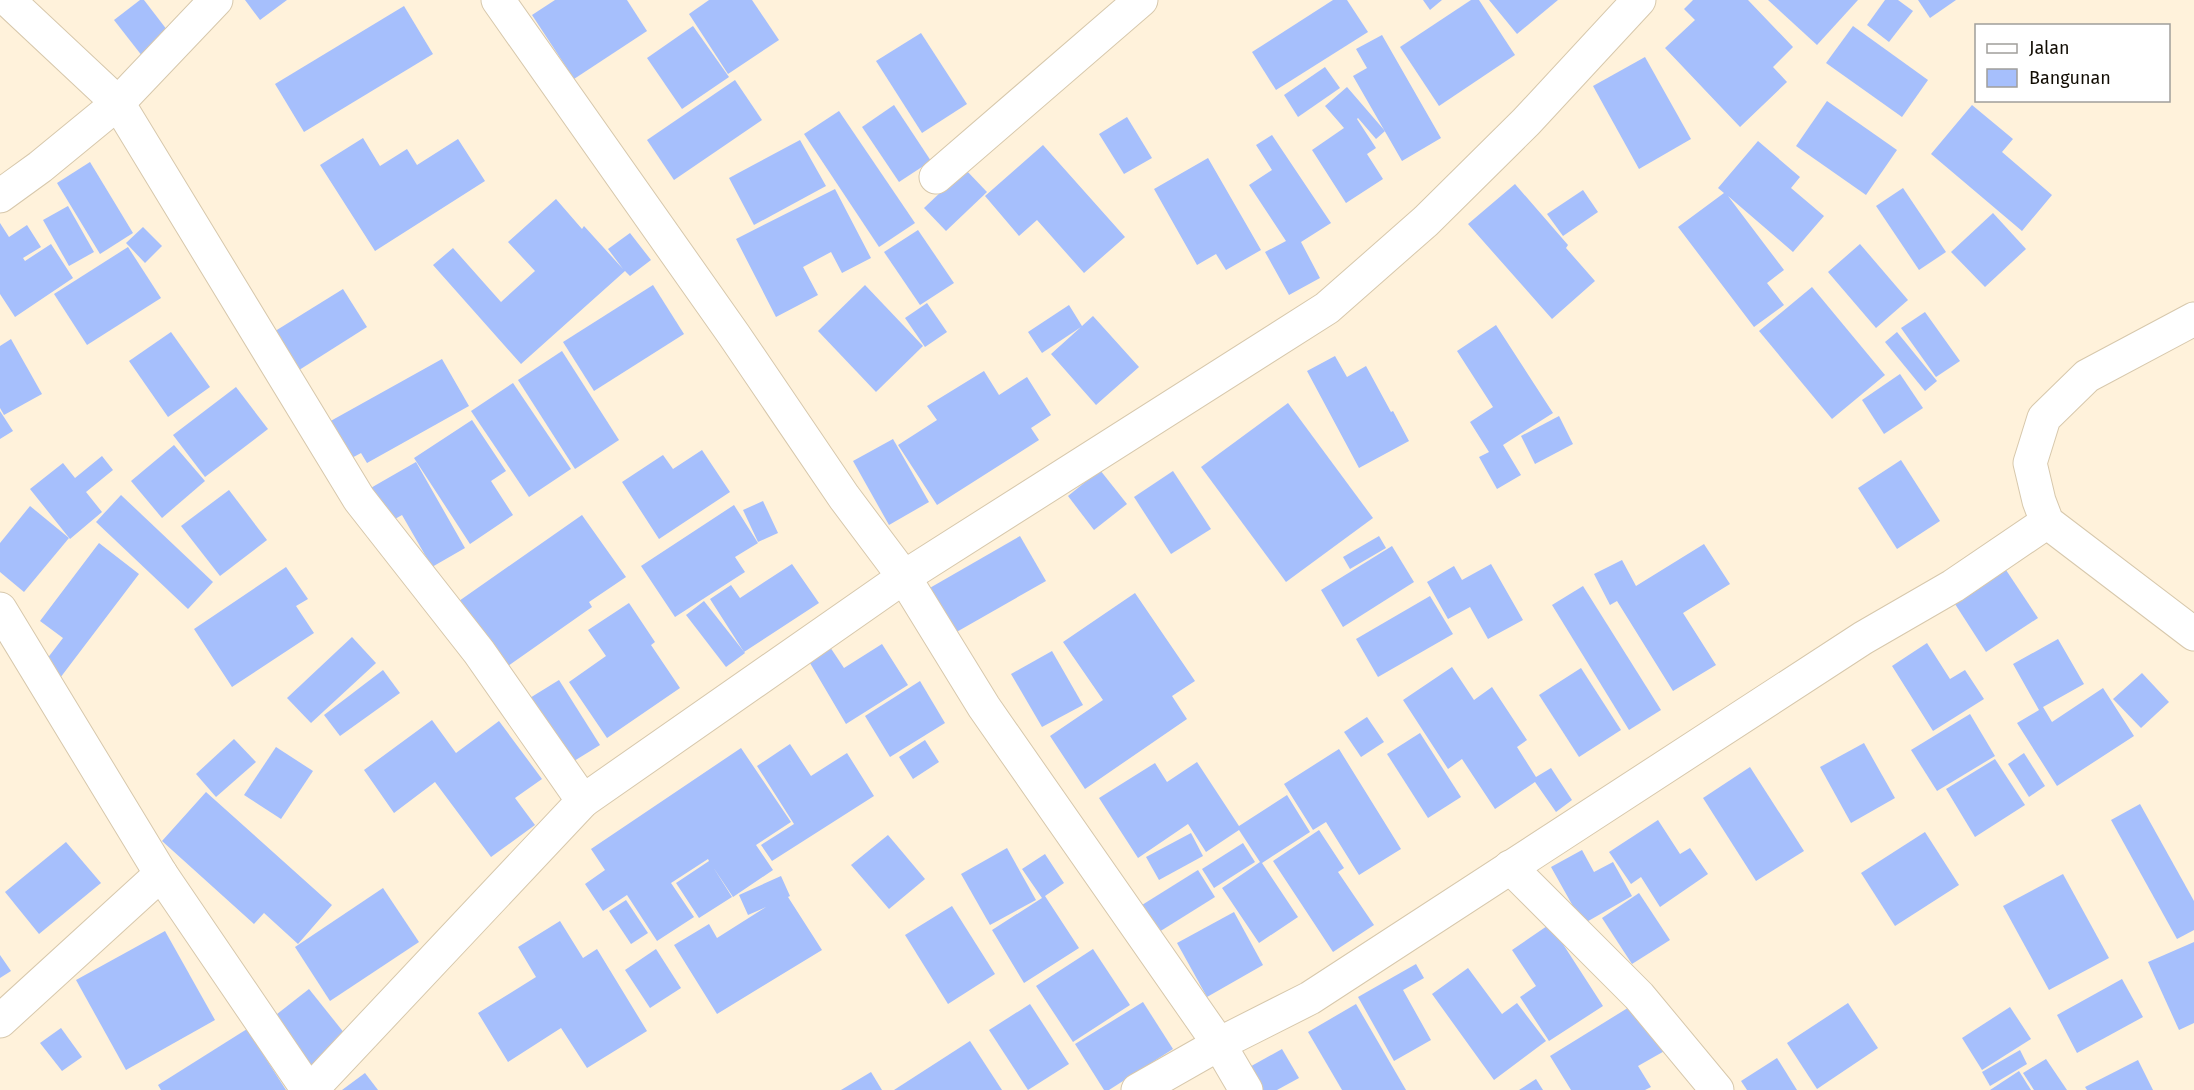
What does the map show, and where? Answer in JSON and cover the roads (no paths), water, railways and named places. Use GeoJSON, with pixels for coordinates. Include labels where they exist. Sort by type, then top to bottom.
{"type":"FeatureCollection","features":[{"type":"Feature","properties":{"kind":"street"},"geometry":{"type":"LineString","coordinates":[[8,0],[118,103],[359,499],[479,652],[583,801]]}},
{"type":"Feature","properties":{"kind":"street"},"geometry":{"type":"LineString","coordinates":[[0,196],[40,167],[118,103],[216,0]]}},
{"type":"Feature","properties":{"kind":"street"},"geometry":{"type":"LineString","coordinates":[[498,0],[734,335],[844,497],[904,577],[984,707],[1219,1044],[1246,1090]]}},
{"type":"Feature","properties":{"kind":"street"},"geometry":{"type":"LineString","coordinates":[[936,177],[1141,0]]}},
{"type":"Feature","properties":{"kind":"street"},"geometry":{"type":"LineString","coordinates":[[0,609],[161,874],[310,1090],[583,801],[904,577],[1328,308],[1426,221],[1526,122],[1639,0]]}},
{"type":"Feature","properties":{"kind":"street"},"geometry":{"type":"LineString","coordinates":[[2194,319],[2087,376],[2044,418],[2030,463],[2047,522],[2194,634]]}},
{"type":"Feature","properties":{"kind":"street"},"geometry":{"type":"LineString","coordinates":[[1138,1090],[1219,1044],[1310,998],[1863,638],[1953,586],[2047,522]]}},
{"type":"Feature","properties":{"kind":"street"},"geometry":{"type":"LineString","coordinates":[[1510,867],[1639,996],[1717,1090]]}},
{"type":"Feature","properties":{"kind":"street"},"geometry":{"type":"LineString","coordinates":[[0,1021],[161,874]]}}]}
